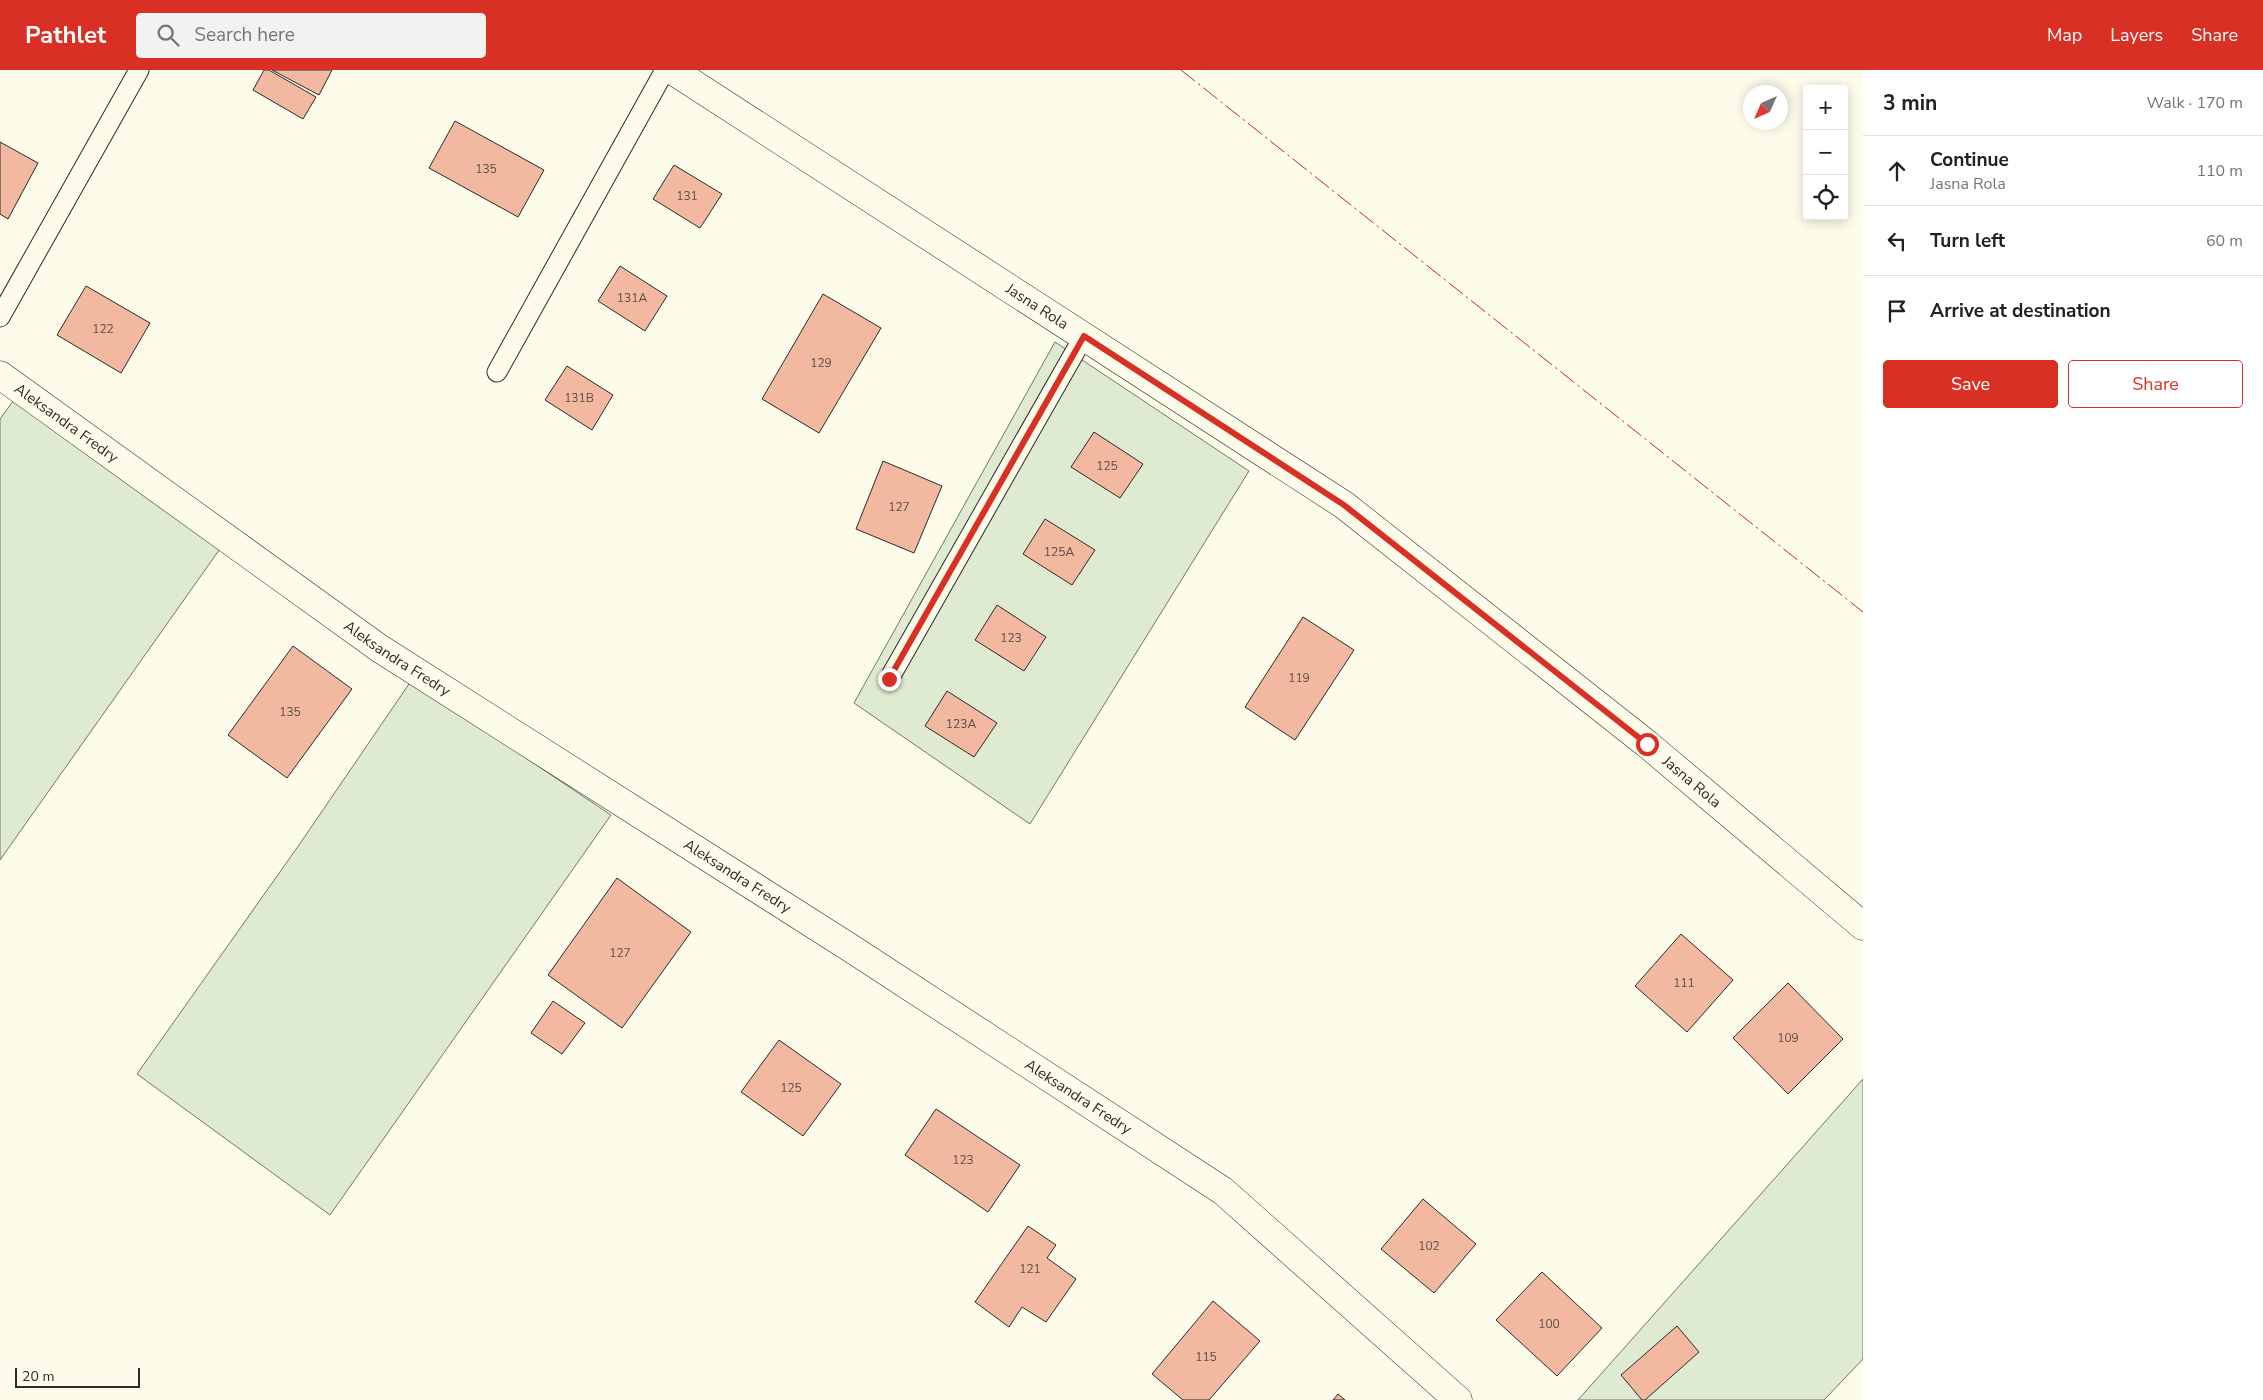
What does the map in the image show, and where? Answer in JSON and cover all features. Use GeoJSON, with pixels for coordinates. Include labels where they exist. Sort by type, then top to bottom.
{"type":"FeatureCollection","features":[{"type":"Feature","properties":{"kind":"street","name":"Jasna Rola"},"geometry":{"type":"LineString","coordinates":[[672,70],[1344,505],[1647,744],[1863,926]]}},
{"type":"Feature","properties":{"kind":"street","name":"Aleksandra Fredry"},"geometry":{"type":"LineString","coordinates":[[0,375],[379,648],[844,943],[1223,1191],[1458,1400]]}},
{"type":"Feature","properties":{"kind":"lane"},"geometry":{"type":"LineString","coordinates":[[0,317],[140,70]]}},
{"type":"Feature","properties":{"kind":"lane"},"geometry":{"type":"LineString","coordinates":[[497,372],[665,70]]}},
{"type":"Feature","properties":{"kind":"lane"},"geometry":{"type":"LineString","coordinates":[[889,679],[1084,336]]}},
{"type":"Feature","properties":{"kind":"green space"},"geometry":{"type":"Polygon","coordinates":[[[1055,342],[1249,471],[1030,824],[854,703],[1055,342]]]}},
{"type":"Feature","properties":{"kind":"green space"},"geometry":{"type":"Polygon","coordinates":[[[16,397],[222,546],[0,860],[0,419],[16,397]]]}},
{"type":"Feature","properties":{"kind":"green space"},"geometry":{"type":"Polygon","coordinates":[[[411,681],[611,815],[330,1215],[137,1074],[299,845],[411,681]]]}},
{"type":"Feature","properties":{"kind":"green space"},"geometry":{"type":"Polygon","coordinates":[[[1863,1079],[1863,1359],[1824,1400],[1578,1400],[1863,1079]]]}},
{"type":"Feature","properties":{"kind":"building"},"geometry":{"type":"Polygon","coordinates":[[[264,70],[269,70],[316,97],[303,119],[253,90],[264,70]]]}},
{"type":"Feature","properties":{"kind":"building"},"geometry":{"type":"Polygon","coordinates":[[[272,70],[332,70],[319,95],[272,70]]]}},
{"type":"Feature","properties":{"kind":"building"},"geometry":{"type":"Polygon","coordinates":[[[455,121],[544,170],[518,217],[429,168],[455,121]]]}},
{"type":"Feature","properties":{"kind":"building"},"geometry":{"type":"Polygon","coordinates":[[[0,142],[38,163],[8,219],[0,214],[0,142]]]}},
{"type":"Feature","properties":{"kind":"building"},"geometry":{"type":"Polygon","coordinates":[[[674,165],[722,194],[700,228],[653,199],[674,165]]]}},
{"type":"Feature","properties":{"kind":"building"},"geometry":{"type":"Polygon","coordinates":[[[620,266],[667,296],[645,331],[598,301],[620,266]]]}},
{"type":"Feature","properties":{"kind":"building"},"geometry":{"type":"Polygon","coordinates":[[[86,286],[150,323],[121,373],[57,335],[86,286]]]}},
{"type":"Feature","properties":{"kind":"building"},"geometry":{"type":"Polygon","coordinates":[[[823,294],[881,328],[819,433],[762,399],[823,294]]]}},
{"type":"Feature","properties":{"kind":"building"},"geometry":{"type":"Polygon","coordinates":[[[567,366],[613,395],[592,430],[545,400],[567,366]]]}},
{"type":"Feature","properties":{"kind":"building"},"geometry":{"type":"Polygon","coordinates":[[[1094,432],[1143,464],[1120,498],[1071,467],[1094,432]]]}},
{"type":"Feature","properties":{"kind":"building"},"geometry":{"type":"Polygon","coordinates":[[[883,461],[942,486],[914,553],[856,529],[883,461]]]}},
{"type":"Feature","properties":{"kind":"building"},"geometry":{"type":"Polygon","coordinates":[[[1045,519],[1095,550],[1072,585],[1023,554],[1045,519]]]}},
{"type":"Feature","properties":{"kind":"building"},"geometry":{"type":"Polygon","coordinates":[[[997,605],[1046,637],[1024,671],[975,640],[997,605]]]}},
{"type":"Feature","properties":{"kind":"building"},"geometry":{"type":"Polygon","coordinates":[[[1303,617],[1354,650],[1295,740],[1245,707],[1303,617]]]}},
{"type":"Feature","properties":{"kind":"building"},"geometry":{"type":"Polygon","coordinates":[[[293,646],[352,689],[287,778],[228,735],[293,646]]]}},
{"type":"Feature","properties":{"kind":"building"},"geometry":{"type":"Polygon","coordinates":[[[947,691],[997,723],[974,757],[925,726],[947,691]]]}},
{"type":"Feature","properties":{"kind":"building"},"geometry":{"type":"Polygon","coordinates":[[[617,878],[691,932],[622,1028],[548,975],[617,878]]]}},
{"type":"Feature","properties":{"kind":"building"},"geometry":{"type":"Polygon","coordinates":[[[1681,934],[1733,980],[1687,1032],[1635,986],[1681,934]]]}},
{"type":"Feature","properties":{"kind":"building"},"geometry":{"type":"Polygon","coordinates":[[[1788,983],[1843,1039],[1788,1094],[1733,1038],[1788,983]]]}},
{"type":"Feature","properties":{"kind":"building"},"geometry":{"type":"Polygon","coordinates":[[[553,1001],[585,1023],[562,1054],[531,1033],[553,1001]]]}},
{"type":"Feature","properties":{"kind":"building"},"geometry":{"type":"Polygon","coordinates":[[[779,1040],[841,1084],[803,1136],[741,1092],[779,1040]]]}},
{"type":"Feature","properties":{"kind":"building"},"geometry":{"type":"Polygon","coordinates":[[[936,1109],[1020,1165],[988,1212],[905,1155],[936,1109]]]}},
{"type":"Feature","properties":{"kind":"building"},"geometry":{"type":"Polygon","coordinates":[[[1423,1199],[1476,1244],[1434,1293],[1381,1249],[1423,1199]]]}},
{"type":"Feature","properties":{"kind":"building"},"geometry":{"type":"Polygon","coordinates":[[[1028,1226],[1056,1245],[1047,1258],[1076,1279],[1046,1322],[1022,1307],[1009,1327],[975,1302],[1028,1226]]]}},
{"type":"Feature","properties":{"kind":"building"},"geometry":{"type":"Polygon","coordinates":[[[1542,1272],[1602,1328],[1557,1376],[1496,1320],[1542,1272]]]}},
{"type":"Feature","properties":{"kind":"building"},"geometry":{"type":"Polygon","coordinates":[[[1213,1301],[1260,1341],[1209,1400],[1183,1400],[1152,1374],[1213,1301]]]}},
{"type":"Feature","properties":{"kind":"building"},"geometry":{"type":"Polygon","coordinates":[[[1677,1326],[1699,1352],[1645,1400],[1642,1400],[1621,1375],[1677,1326]]]}},
{"type":"Feature","properties":{"kind":"building"},"geometry":{"type":"Polygon","coordinates":[[[1338,1394],[1345,1400],[1333,1400],[1338,1394]]]}},
{"type":"Feature","properties":{"kind":"power"},"geometry":{"type":"LineString","coordinates":[[1181,70],[1863,612]]}},
{"type":"Feature","properties":{"kind":"route"},"geometry":{"type":"LineString","coordinates":[[889,679],[1084,336],[1344,505],[1647,744]]}}]}
